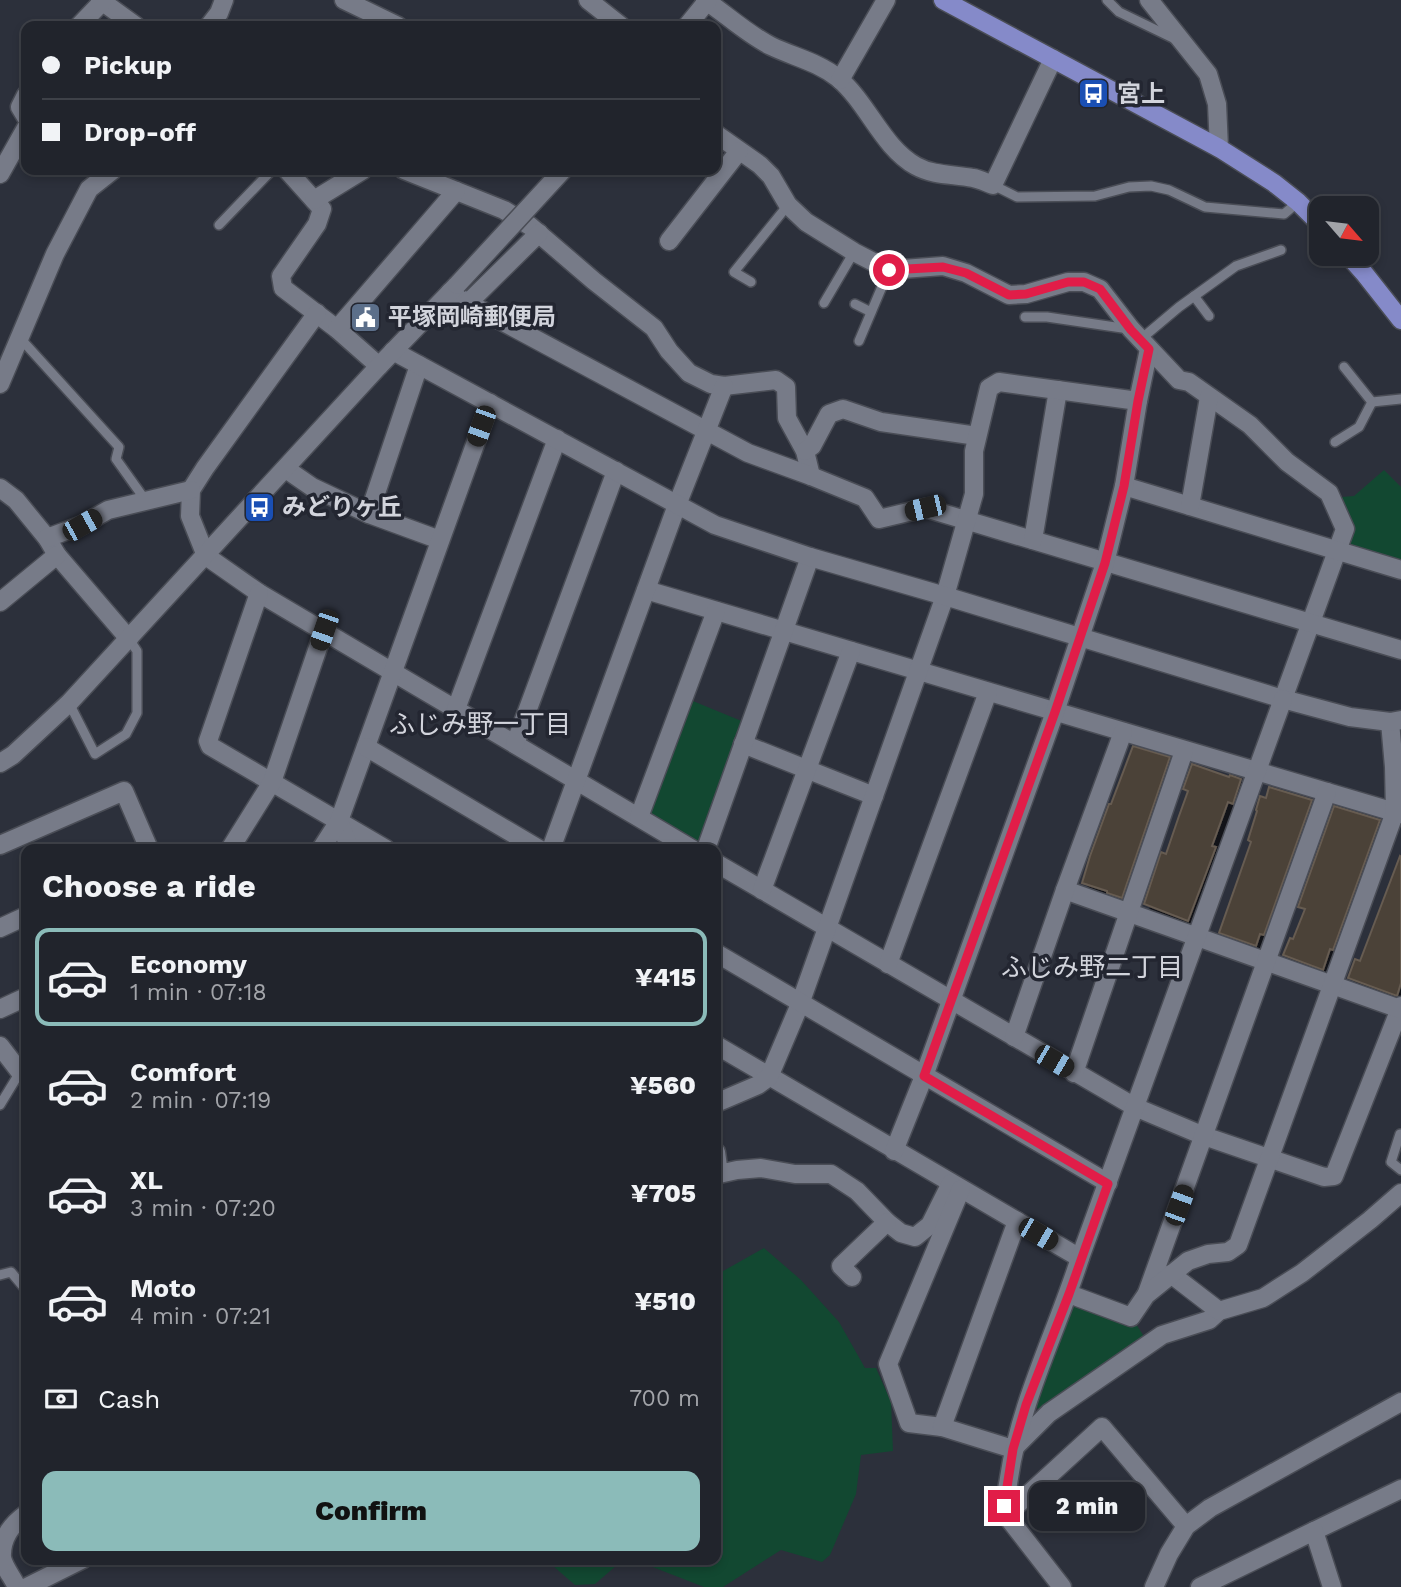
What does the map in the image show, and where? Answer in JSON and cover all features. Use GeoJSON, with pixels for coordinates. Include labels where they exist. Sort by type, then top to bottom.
{"type":"FeatureCollection","features":[{"type":"Feature","properties":{"kind":"main road"},"geometry":{"type":"LineString","coordinates":[[943,0],[1219,148],[1274,183],[1309,213]]}},
{"type":"Feature","properties":{"kind":"main road"},"geometry":{"type":"LineString","coordinates":[[1358,266],[1401,320]]}},
{"type":"Feature","properties":{"kind":"street"},"geometry":{"type":"LineString","coordinates":[[213,21],[224,0]]}},
{"type":"Feature","properties":{"kind":"street"},"geometry":{"type":"LineString","coordinates":[[344,0],[386,21]]}},
{"type":"Feature","properties":{"kind":"street"},"geometry":{"type":"LineString","coordinates":[[588,0],[615,21]]}},
{"type":"Feature","properties":{"kind":"street"},"geometry":{"type":"LineString","coordinates":[[691,21],[707,0],[770,46],[825,68],[859,99],[899,153],[915,166],[933,173],[976,178],[993,185],[1053,59]]}},
{"type":"Feature","properties":{"kind":"street"},"geometry":{"type":"LineString","coordinates":[[840,80],[886,0]]}},
{"type":"Feature","properties":{"kind":"street"},"geometry":{"type":"LineString","coordinates":[[1149,0],[1208,74],[1217,104],[1219,148]]}},
{"type":"Feature","properties":{"kind":"street"},"geometry":{"type":"LineString","coordinates":[[83,21],[101,1],[129,21]]}},
{"type":"Feature","properties":{"kind":"street"},"geometry":{"type":"LineString","coordinates":[[0,174],[21,137]]}},
{"type":"Feature","properties":{"kind":"street"},"geometry":{"type":"LineString","coordinates":[[721,138],[760,165],[771,176],[788,205],[806,222],[854,253],[889,270],[943,267],[966,273],[1009,295],[1026,294],[1068,282],[1084,282],[1100,289],[1140,339],[1179,380],[1189,382],[1250,425],[1287,462],[1329,493],[1345,529],[1069,1294],[1026,1405],[1013,1449],[1004,1506],[1006,1515],[1062,1587]]}},
{"type":"Feature","properties":{"kind":"street"},"geometry":{"type":"LineString","coordinates":[[721,174],[739,151]]}},
{"type":"Feature","properties":{"kind":"street"},"geometry":{"type":"LineString","coordinates":[[0,384],[55,254],[89,189],[101,175]]}},
{"type":"Feature","properties":{"kind":"street"},"geometry":{"type":"LineString","coordinates":[[291,175],[321,209],[317,224],[281,276],[283,288],[337,329],[379,366]]}},
{"type":"Feature","properties":{"kind":"street"},"geometry":{"type":"LineString","coordinates":[[314,200],[355,175]]}},
{"type":"Feature","properties":{"kind":"street"},"geometry":{"type":"LineString","coordinates":[[416,175],[504,210],[539,233],[654,328],[669,351],[689,373],[711,384],[724,386],[776,380],[786,387],[787,418],[805,451],[811,476]]}},
{"type":"Feature","properties":{"kind":"street"},"geometry":{"type":"LineString","coordinates":[[0,763],[13,755],[69,703],[558,175]]}},
{"type":"Feature","properties":{"kind":"street"},"geometry":{"type":"LineString","coordinates":[[665,216],[674,234],[720,175]]}},
{"type":"Feature","properties":{"kind":"street"},"geometry":{"type":"LineString","coordinates":[[337,329],[456,191]]}},
{"type":"Feature","properties":{"kind":"street"},"geometry":{"type":"LineString","coordinates":[[468,303],[539,233]]}},
{"type":"Feature","properties":{"kind":"street"},"geometry":{"type":"LineString","coordinates":[[454,289],[468,303],[747,453],[865,498],[879,519],[925,508],[1401,650]]}},
{"type":"Feature","properties":{"kind":"street"},"geometry":{"type":"LineString","coordinates":[[317,313],[191,490],[190,516],[206,556],[259,593],[684,844]]}},
{"type":"Feature","properties":{"kind":"street"},"geometry":{"type":"LineString","coordinates":[[894,1151],[924,1076],[1055,712],[1105,563],[1124,486],[1138,401],[1140,339]]}},
{"type":"Feature","properties":{"kind":"street"},"geometry":{"type":"LineString","coordinates":[[393,351],[715,524],[810,557],[1283,699],[1350,717],[1395,721],[1398,813],[1331,986],[1238,1245],[1228,1252],[1208,1254],[1188,1261],[1146,1295]]}},
{"type":"Feature","properties":{"kind":"street"},"geometry":{"type":"LineString","coordinates":[[369,514],[419,365]]}},
{"type":"Feature","properties":{"kind":"street"},"geometry":{"type":"LineString","coordinates":[[721,1101],[758,1085],[769,1077],[800,1004],[945,596],[974,494],[974,451],[989,388],[999,382],[1138,401]]}},
{"type":"Feature","properties":{"kind":"street"},"geometry":{"type":"LineString","coordinates":[[553,844],[677,505],[724,386]]}},
{"type":"Feature","properties":{"kind":"street"},"geometry":{"type":"LineString","coordinates":[[1033,540],[1058,390]]}},
{"type":"Feature","properties":{"kind":"street"},"geometry":{"type":"LineString","coordinates":[[1190,506],[1209,397]]}},
{"type":"Feature","properties":{"kind":"street"},"geometry":{"type":"LineString","coordinates":[[324,844],[339,821],[489,403]]}},
{"type":"Feature","properties":{"kind":"street"},"geometry":{"type":"LineString","coordinates":[[805,451],[812,446],[829,414],[843,409],[881,422],[978,436]]}},
{"type":"Feature","properties":{"kind":"street"},"geometry":{"type":"LineString","coordinates":[[456,709],[557,439]]}},
{"type":"Feature","properties":{"kind":"street"},"geometry":{"type":"LineString","coordinates":[[286,469],[312,487],[369,514],[440,540]]}},
{"type":"Feature","properties":{"kind":"street"},"geometry":{"type":"LineString","coordinates":[[515,744],[615,471]]}},
{"type":"Feature","properties":{"kind":"street"},"geometry":{"type":"LineString","coordinates":[[1124,486],[1401,570]]}},
{"type":"Feature","properties":{"kind":"street"},"geometry":{"type":"LineString","coordinates":[[47,538],[82,525],[108,510],[191,490]]}},
{"type":"Feature","properties":{"kind":"street"},"geometry":{"type":"LineString","coordinates":[[1,491],[16,500],[47,538],[57,555],[129,639]]}},
{"type":"Feature","properties":{"kind":"street"},"geometry":{"type":"LineString","coordinates":[[0,603],[57,555]]}},
{"type":"Feature","properties":{"kind":"street"},"geometry":{"type":"LineString","coordinates":[[708,844],[810,557]]}},
{"type":"Feature","properties":{"kind":"street"},"geometry":{"type":"LineString","coordinates":[[646,590],[1398,813]]}},
{"type":"Feature","properties":{"kind":"street"},"geometry":{"type":"LineString","coordinates":[[259,593],[208,741],[210,746],[378,844]]}},
{"type":"Feature","properties":{"kind":"street"},"geometry":{"type":"LineString","coordinates":[[639,817],[716,611]]}},
{"type":"Feature","properties":{"kind":"street"},"geometry":{"type":"LineString","coordinates":[[233,844],[272,782],[324,630]]}},
{"type":"Feature","properties":{"kind":"street"},"geometry":{"type":"LineString","coordinates":[[762,890],[851,651]]}},
{"type":"Feature","properties":{"kind":"street"},"geometry":{"type":"LineString","coordinates":[[888,964],[988,692]]}},
{"type":"Feature","properties":{"kind":"street"},"geometry":{"type":"LineString","coordinates":[[1014,1037],[1123,732]]}},
{"type":"Feature","properties":{"kind":"street"},"geometry":{"type":"LineString","coordinates":[[743,744],[874,796]]}},
{"type":"Feature","properties":{"kind":"street"},"geometry":{"type":"LineString","coordinates":[[366,747],[531,844]]}},
{"type":"Feature","properties":{"kind":"street"},"geometry":{"type":"LineString","coordinates":[[1074,1073],[1184,751]]}},
{"type":"Feature","properties":{"kind":"street"},"geometry":{"type":"LineString","coordinates":[[0,845],[124,791],[147,844]]}},
{"type":"Feature","properties":{"kind":"street"},"geometry":{"type":"LineString","coordinates":[[1069,1294],[1131,1317],[1146,1295],[1327,792]]}},
{"type":"Feature","properties":{"kind":"street"},"geometry":{"type":"LineString","coordinates":[[339,821],[348,844]]}},
{"type":"Feature","properties":{"kind":"street"},"geometry":{"type":"LineString","coordinates":[[721,866],[1135,1107],[1270,1160],[1324,1177],[1334,1176],[1400,1007],[1331,986],[1065,890]]}},
{"type":"Feature","properties":{"kind":"street"},"geometry":{"type":"LineString","coordinates":[[0,928],[21,918]]}},
{"type":"Feature","properties":{"kind":"street"},"geometry":{"type":"LineString","coordinates":[[721,956],[1108,1184]]}},
{"type":"Feature","properties":{"kind":"street"},"geometry":{"type":"LineString","coordinates":[[0,1009],[21,999]]}},
{"type":"Feature","properties":{"kind":"street"},"geometry":{"type":"LineString","coordinates":[[0,1046],[21,1072]]}},
{"type":"Feature","properties":{"kind":"street"},"geometry":{"type":"LineString","coordinates":[[721,1048],[1080,1258]]}},
{"type":"Feature","properties":{"kind":"street"},"geometry":{"type":"LineString","coordinates":[[721,1174],[761,1168],[795,1174],[831,1174],[857,1191],[901,1233],[915,1237],[930,1225],[956,1186]]}},
{"type":"Feature","properties":{"kind":"street"},"geometry":{"type":"LineString","coordinates":[[956,1186],[888,1364],[909,1423],[942,1427],[1013,1449]]}},
{"type":"Feature","properties":{"kind":"street"},"geometry":{"type":"LineString","coordinates":[[1013,1449],[1049,1413],[1163,1335],[1209,1320],[1219,1311],[1263,1298],[1302,1273],[1401,1193]]}},
{"type":"Feature","properties":{"kind":"street"},"geometry":{"type":"LineString","coordinates":[[942,1427],[1017,1221]]}},
{"type":"Feature","properties":{"kind":"street"},"geometry":{"type":"LineString","coordinates":[[852,1277],[841,1266],[887,1222]]}},
{"type":"Feature","properties":{"kind":"street"},"geometry":{"type":"LineString","coordinates":[[1171,1275],[1219,1311]]}},
{"type":"Feature","properties":{"kind":"street"},"geometry":{"type":"LineString","coordinates":[[1154,1587],[1186,1526],[1210,1508],[1401,1402]]}},
{"type":"Feature","properties":{"kind":"street"},"geometry":{"type":"LineString","coordinates":[[1006,1515],[1102,1427],[1186,1526]]}},
{"type":"Feature","properties":{"kind":"street"},"geometry":{"type":"LineString","coordinates":[[1200,1587],[1401,1489]]}},
{"type":"Feature","properties":{"kind":"street"},"geometry":{"type":"LineString","coordinates":[[17,1587],[2,1558],[4,1539],[21,1518]]}},
{"type":"Feature","properties":{"kind":"street"},"geometry":{"type":"LineString","coordinates":[[1314,1531],[1332,1587]]}},
{"type":"Feature","properties":{"kind":"street"},"geometry":{"type":"LineString","coordinates":[[27,1587],[71,1565]]}},
{"type":"Feature","properties":{"kind":"lane"},"geometry":{"type":"LineString","coordinates":[[1107,0],[1119,12],[1185,44]]}},
{"type":"Feature","properties":{"kind":"lane"},"geometry":{"type":"LineString","coordinates":[[219,225],[267,175]]}},
{"type":"Feature","properties":{"kind":"lane"},"geometry":{"type":"LineString","coordinates":[[993,185],[1017,197],[1096,196],[1129,187],[1151,186],[1169,190],[1205,207],[1284,214],[1298,202]]}},
{"type":"Feature","properties":{"kind":"lane"},"geometry":{"type":"LineString","coordinates":[[751,282],[734,272],[788,205]]}},
{"type":"Feature","properties":{"kind":"lane"},"geometry":{"type":"LineString","coordinates":[[1025,317],[1047,317],[1140,339],[1236,267],[1280,250]]}},
{"type":"Feature","properties":{"kind":"lane"},"geometry":{"type":"LineString","coordinates":[[824,303],[854,253]]}},
{"type":"Feature","properties":{"kind":"lane"},"geometry":{"type":"LineString","coordinates":[[859,341],[889,270]]}},
{"type":"Feature","properties":{"kind":"lane"},"geometry":{"type":"LineString","coordinates":[[1194,296],[1209,316]]}},
{"type":"Feature","properties":{"kind":"lane"},"geometry":{"type":"LineString","coordinates":[[855,304],[871,312]]}},
{"type":"Feature","properties":{"kind":"lane"},"geometry":{"type":"LineString","coordinates":[[20,338],[119,447],[116,458],[146,501]]}},
{"type":"Feature","properties":{"kind":"lane"},"geometry":{"type":"LineString","coordinates":[[1344,367],[1372,402]]}},
{"type":"Feature","properties":{"kind":"lane"},"geometry":{"type":"LineString","coordinates":[[1372,402],[1401,399]]}},
{"type":"Feature","properties":{"kind":"lane"},"geometry":{"type":"LineString","coordinates":[[1335,442],[1359,427],[1372,402]]}},
{"type":"Feature","properties":{"kind":"lane"},"geometry":{"type":"LineString","coordinates":[[69,703],[95,754],[126,734],[137,713],[137,651],[129,639]]}},
{"type":"Feature","properties":{"kind":"lane"},"geometry":{"type":"LineString","coordinates":[[0,1105],[21,1077]]}},
{"type":"Feature","properties":{"kind":"lane"},"geometry":{"type":"LineString","coordinates":[[1400,1134],[1391,1162],[1401,1170]]}},
{"type":"Feature","properties":{"kind":"lane"},"geometry":{"type":"LineString","coordinates":[[0,1275],[11,1272],[21,1284]]}},
{"type":"Feature","properties":{"kind":"green space"},"geometry":{"type":"Polygon","coordinates":[[[1384,470],[1401,487],[1401,563],[1345,547],[1342,497],[1354,496],[1384,470]]]}},
{"type":"Feature","properties":{"kind":"green space"},"geometry":{"type":"Polygon","coordinates":[[[688,699],[744,722],[698,844],[650,818],[648,813],[688,699]]]}},
{"type":"Feature","properties":{"kind":"green space"},"geometry":{"type":"Polygon","coordinates":[[[764,1248],[801,1280],[839,1322],[865,1368],[876,1368],[891,1402],[893,1451],[861,1455],[856,1494],[830,1555],[822,1562],[781,1550],[723,1587],[704,1587],[647,1565],[721,1565],[721,1272],[764,1248]]]}},
{"type":"Feature","properties":{"kind":"green space"},"geometry":{"type":"Polygon","coordinates":[[[1080,1302],[1133,1319],[1146,1340],[1043,1415],[1035,1405],[1070,1310],[1080,1302]]]}},
{"type":"Feature","properties":{"kind":"green space"},"geometry":{"type":"Polygon","coordinates":[[[552,1565],[617,1565],[595,1584],[575,1585],[552,1565]]]}},
{"type":"Feature","properties":{"kind":"building"},"geometry":{"type":"Polygon","coordinates":[[[1133,746],[1170,757],[1122,898],[1082,883],[1109,804],[1133,746]]]}},
{"type":"Feature","properties":{"kind":"building"},"geometry":{"type":"Polygon","coordinates":[[[1192,764],[1241,779],[1233,804],[1228,802],[1212,846],[1216,847],[1188,921],[1144,904],[1161,852],[1166,854],[1188,791],[1183,789],[1192,764]]]}},
{"type":"Feature","properties":{"kind":"building"},"geometry":{"type":"Polygon","coordinates":[[[1269,787],[1312,800],[1264,935],[1260,934],[1256,946],[1219,933],[1251,842],[1248,840],[1260,796],[1266,798],[1269,787]]]}},
{"type":"Feature","properties":{"kind":"building"},"geometry":{"type":"Polygon","coordinates":[[[1334,806],[1380,820],[1333,950],[1330,949],[1323,970],[1283,955],[1290,938],[1293,939],[1305,909],[1298,907],[1334,806]]]}},
{"type":"Feature","properties":{"kind":"building"},"geometry":{"type":"Polygon","coordinates":[[[1400,856],[1401,983],[1397,996],[1348,978],[1355,959],[1360,961],[1400,856]]]}},
{"type":"Feature","properties":{"kind":"place","name":"宮上"},"geometry":{"type":"Point","coordinates":[1094,94]}},
{"type":"Feature","properties":{"kind":"place","name":"平塚岡崎郵便局"},"geometry":{"type":"Point","coordinates":[365,317]}},
{"type":"Feature","properties":{"kind":"place","name":"みどりヶ丘"},"geometry":{"type":"Point","coordinates":[259,507]}},
{"type":"Feature","properties":{"kind":"district","name":"ふじみ野一丁目"},"geometry":{"type":"Point","coordinates":[480,724]}},
{"type":"Feature","properties":{"kind":"district","name":"ふじみ野二丁目"},"geometry":{"type":"Point","coordinates":[1092,967]}},
{"type":"Feature","properties":{"kind":"route"},"geometry":{"type":"LineString","coordinates":[[889,270],[943,267],[966,273],[1009,295],[1026,294],[1068,282],[1084,282],[1100,289],[1149,349],[1124,486],[1105,563],[1055,712],[924,1076],[1108,1184],[1026,1405],[1013,1449],[1004,1506]]}}]}
